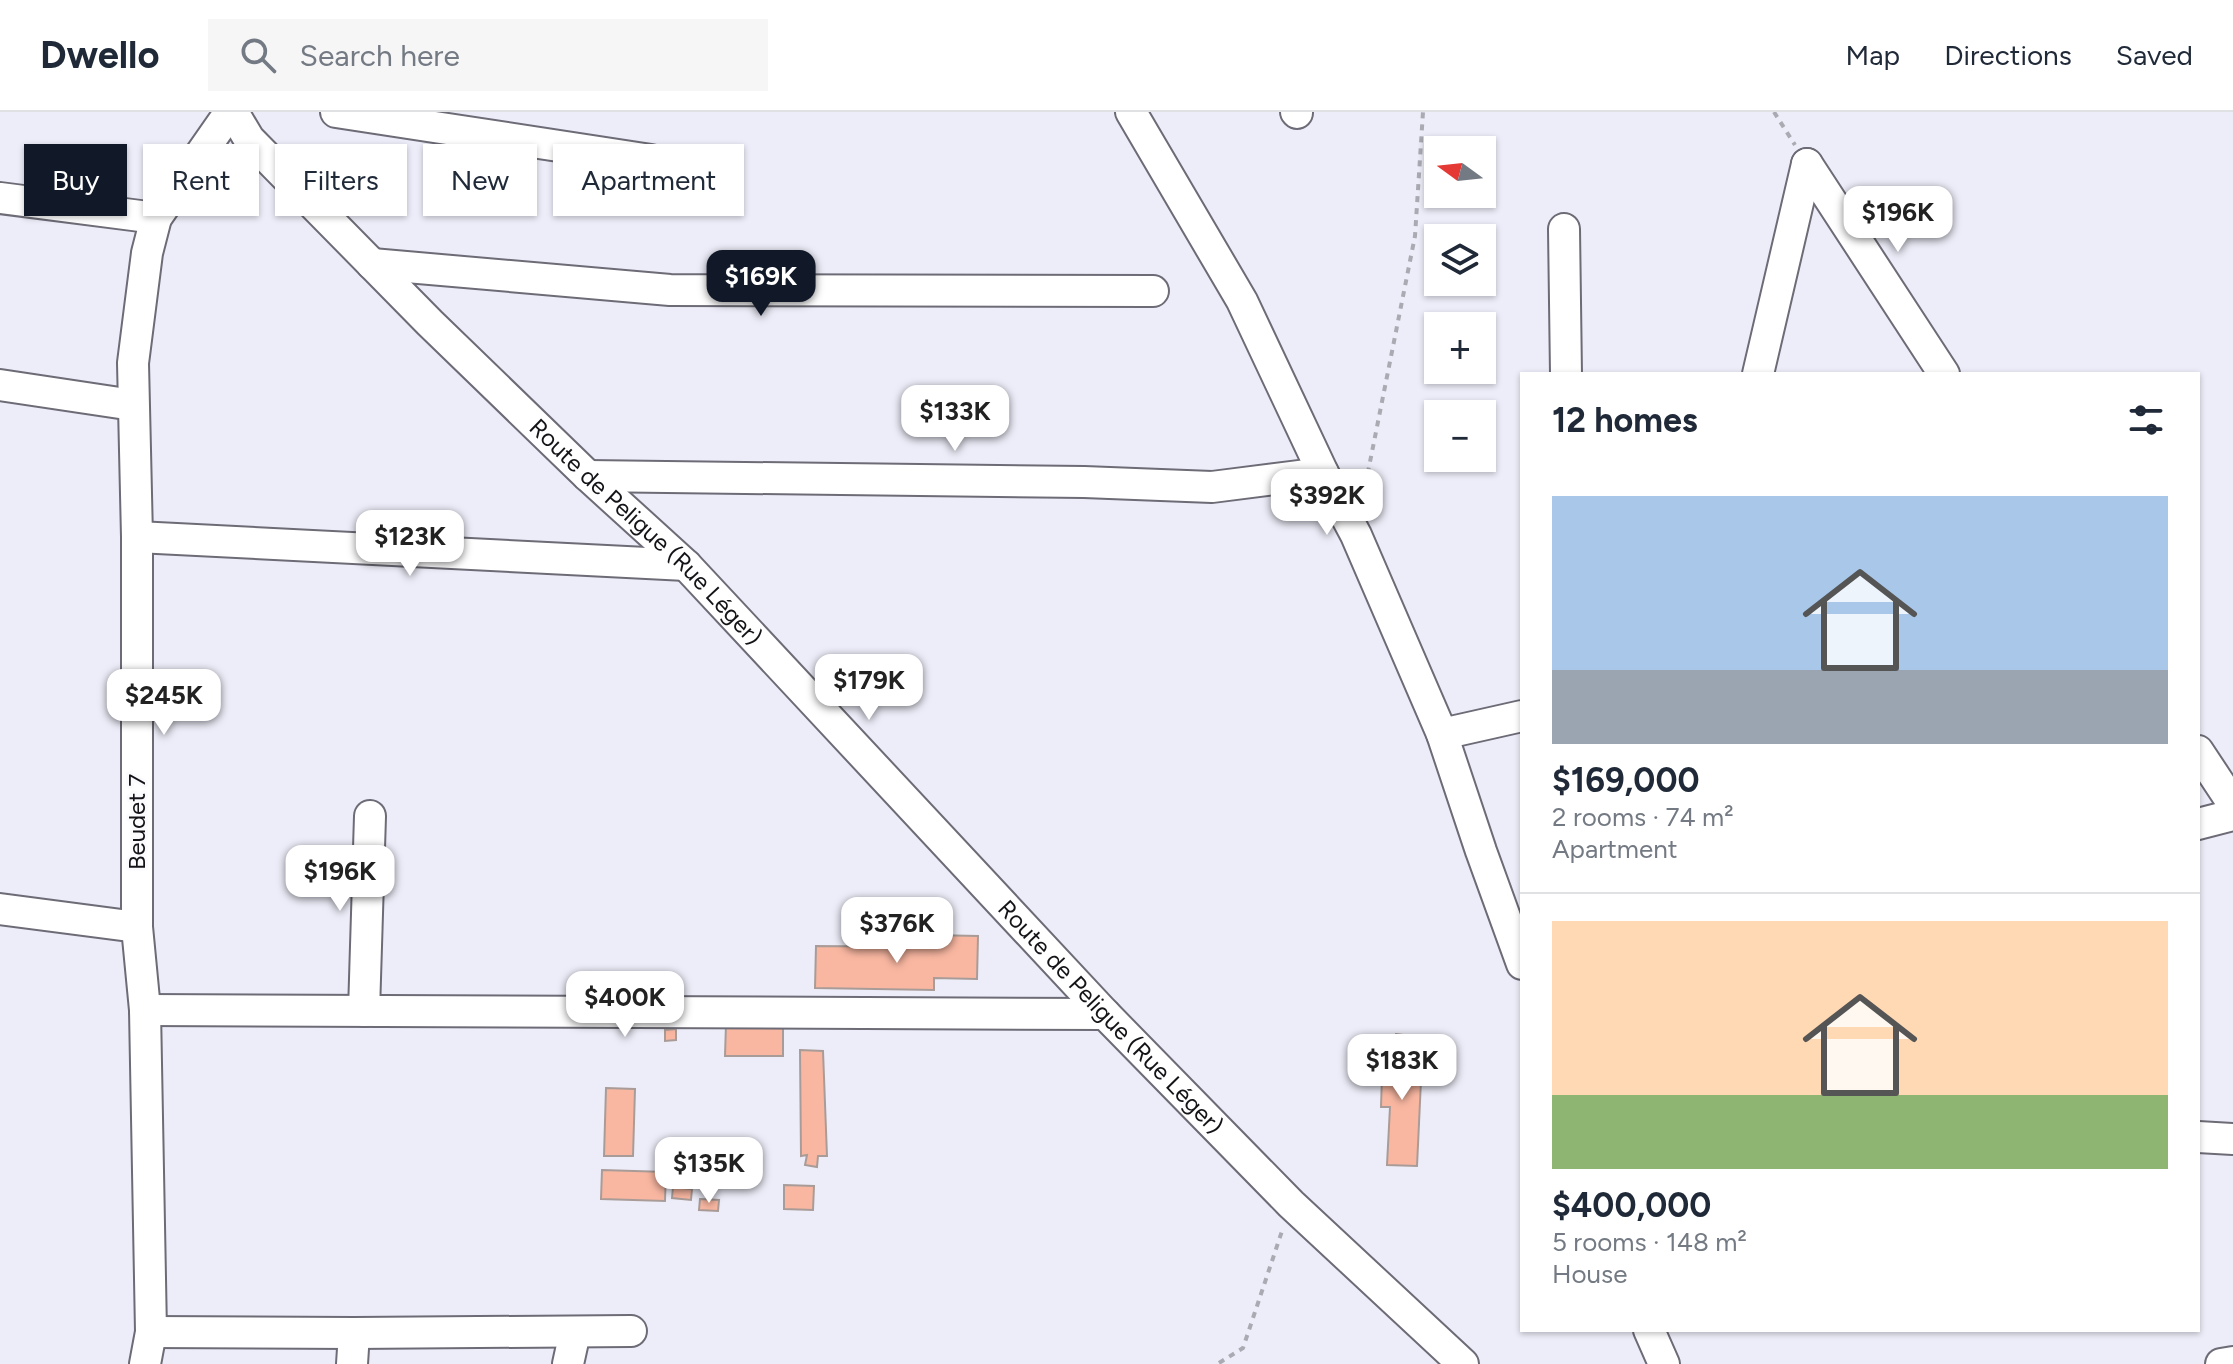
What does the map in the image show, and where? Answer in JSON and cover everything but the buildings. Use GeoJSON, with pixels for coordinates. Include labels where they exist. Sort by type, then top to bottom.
{"type":"FeatureCollection","features":[{"type":"Feature","properties":{"kind":"street","name":"Beudet 7"},"geometry":{"type":"LineString","coordinates":[[145,1364],[151,1332],[145,1010],[137,927],[137,537],[133,363],[147,253],[156,218],[232,112]]}},
{"type":"Feature","properties":{"kind":"street","name":"Route de Peligue (Rue Léger)"},"geometry":{"type":"LineString","coordinates":[[232,112],[249,139],[372,264],[588,476],[686,565],[1105,1014],[1291,1204],[1463,1364]]}},
{"type":"Feature","properties":{"kind":"street"},"geometry":{"type":"LineString","coordinates":[[336,112],[553,145]]}},
{"type":"Feature","properties":{"kind":"street"},"geometry":{"type":"LineString","coordinates":[[1131,112],[1242,301],[1323,473],[1356,535],[1442,734],[1481,851],[1517,936]]}},
{"type":"Feature","properties":{"kind":"street"},"geometry":{"type":"LineString","coordinates":[[1758,372],[1807,164]]}},
{"type":"Feature","properties":{"kind":"street"},"geometry":{"type":"LineString","coordinates":[[1807,164],[1943,372]]}},
{"type":"Feature","properties":{"kind":"street"},"geometry":{"type":"LineString","coordinates":[[0,198],[156,218]]}},
{"type":"Feature","properties":{"kind":"street"},"geometry":{"type":"LineString","coordinates":[[1564,229],[1566,372]]}},
{"type":"Feature","properties":{"kind":"street"},"geometry":{"type":"LineString","coordinates":[[372,264],[670,290],[1153,291]]}},
{"type":"Feature","properties":{"kind":"street"},"geometry":{"type":"LineString","coordinates":[[0,385],[133,405]]}},
{"type":"Feature","properties":{"kind":"street"},"geometry":{"type":"LineString","coordinates":[[588,476],[1084,482],[1212,487],[1323,473]]}},
{"type":"Feature","properties":{"kind":"street"},"geometry":{"type":"LineString","coordinates":[[137,537],[686,565]]}},
{"type":"Feature","properties":{"kind":"street"},"geometry":{"type":"LineString","coordinates":[[1442,734],[1520,716]]}},
{"type":"Feature","properties":{"kind":"street"},"geometry":{"type":"LineString","coordinates":[[2200,754],[2233,804]]}},
{"type":"Feature","properties":{"kind":"street"},"geometry":{"type":"LineString","coordinates":[[2200,823],[2233,815]]}},
{"type":"Feature","properties":{"kind":"street"},"geometry":{"type":"LineString","coordinates":[[364,1011],[370,816]]}},
{"type":"Feature","properties":{"kind":"street"},"geometry":{"type":"LineString","coordinates":[[0,909],[137,927]]}},
{"type":"Feature","properties":{"kind":"street"},"geometry":{"type":"LineString","coordinates":[[145,1010],[1105,1014]]}},
{"type":"Feature","properties":{"kind":"street"},"geometry":{"type":"LineString","coordinates":[[2200,1137],[2233,1139]]}},
{"type":"Feature","properties":{"kind":"street"},"geometry":{"type":"LineString","coordinates":[[151,1332],[631,1331]]}},
{"type":"Feature","properties":{"kind":"street"},"geometry":{"type":"LineString","coordinates":[[568,1364],[575,1332]]}},
{"type":"Feature","properties":{"kind":"street"},"geometry":{"type":"LineString","coordinates":[[1650,1332],[1664,1364]]}},
{"type":"Feature","properties":{"kind":"street"},"geometry":{"type":"LineString","coordinates":[[352,1364],[354,1333]]}},
{"type":"Feature","properties":{"kind":"street"},"geometry":{"type":"LineString","coordinates":[[2221,1364],[2233,1362]]}},
{"type":"Feature","properties":{"kind":"path"},"geometry":{"type":"LineString","coordinates":[[1356,535],[1415,236],[1423,112]]}},
{"type":"Feature","properties":{"kind":"path"},"geometry":{"type":"LineString","coordinates":[[1774,112],[1807,164]]}},
{"type":"Feature","properties":{"kind":"path"},"geometry":{"type":"LineString","coordinates":[[1219,1363],[1243,1348],[1291,1204]]}}]}
